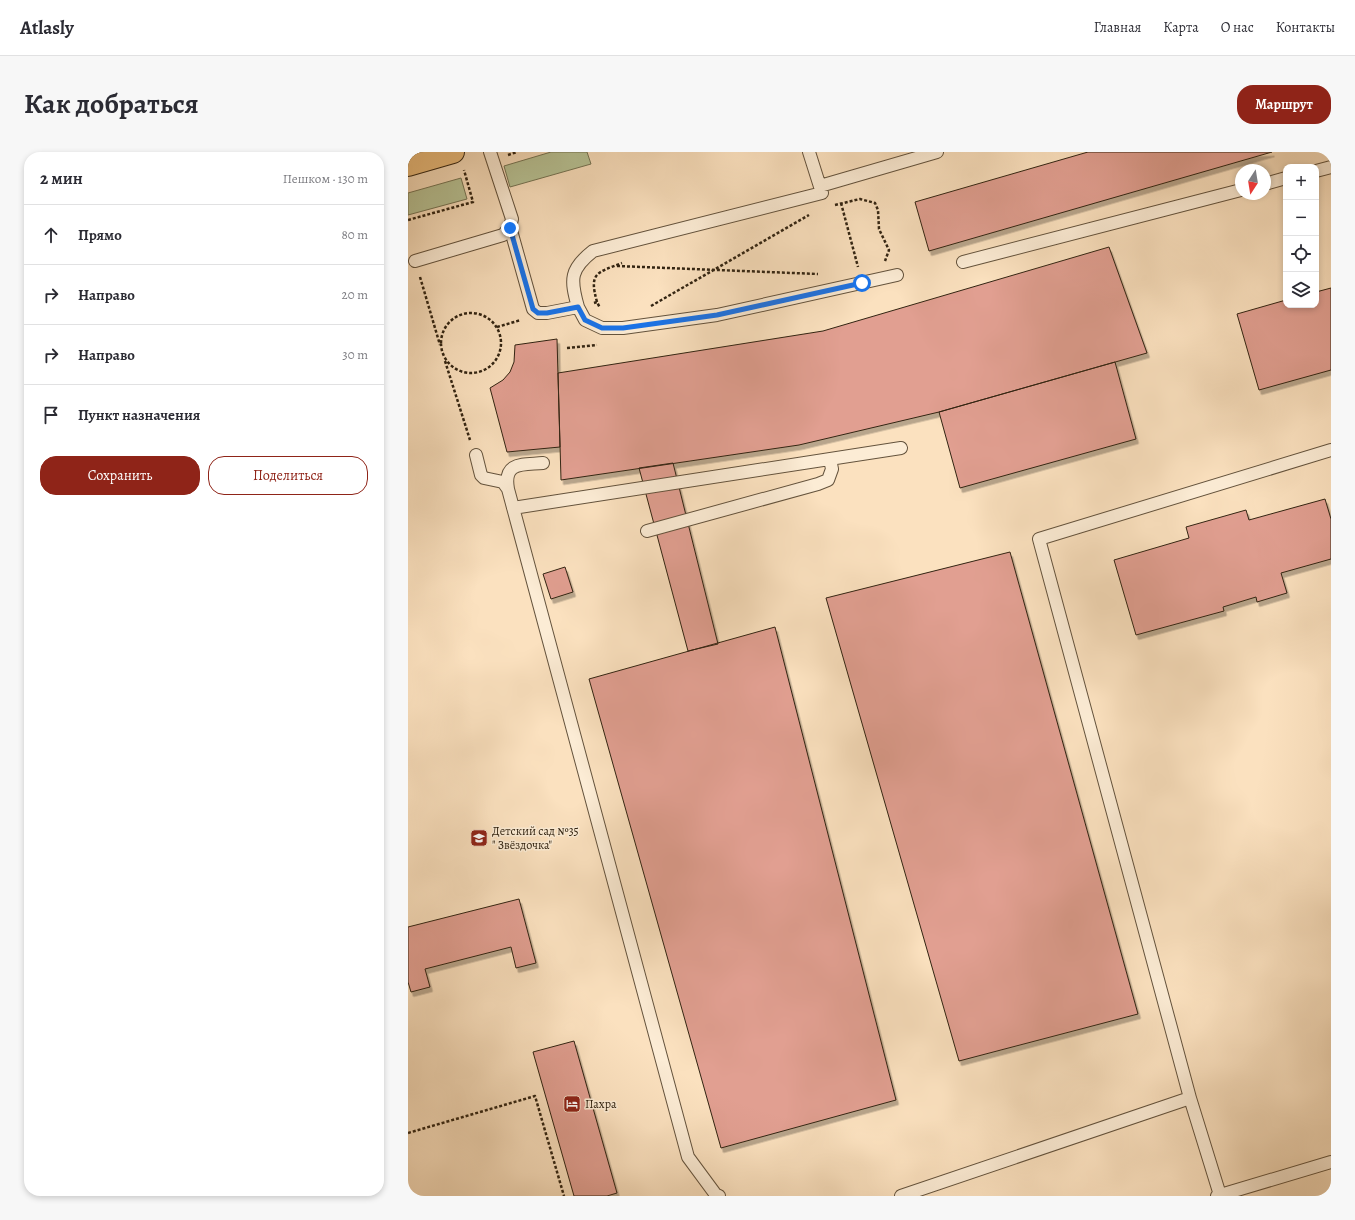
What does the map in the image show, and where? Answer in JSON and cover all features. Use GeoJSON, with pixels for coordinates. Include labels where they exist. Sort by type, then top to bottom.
{"type":"FeatureCollection","features":[{"type":"Feature","properties":{"kind":"main road"},"geometry":{"type":"LineString","coordinates":[[408,165],[458,160]]}},
{"type":"Feature","properties":{"kind":"lane"},"geometry":{"type":"LineString","coordinates":[[490,152],[512,219],[510,228],[533,309],[538,313],[547,313],[578,307]]}},
{"type":"Feature","properties":{"kind":"lane"},"geometry":{"type":"LineString","coordinates":[[809,152],[822,193],[593,251],[579,262],[573,277],[578,307],[585,320],[602,328],[623,328],[717,315],[897,275]]}},
{"type":"Feature","properties":{"kind":"lane"},"geometry":{"type":"LineString","coordinates":[[820,186],[937,152]]}},
{"type":"Feature","properties":{"kind":"lane"},"geometry":{"type":"LineString","coordinates":[[1319,170],[1331,167]]}},
{"type":"Feature","properties":{"kind":"lane"},"geometry":{"type":"LineString","coordinates":[[1271,182],[1283,179]]}},
{"type":"Feature","properties":{"kind":"lane"},"geometry":{"type":"LineString","coordinates":[[963,262],[1235,192]]}},
{"type":"Feature","properties":{"kind":"lane"},"geometry":{"type":"LineString","coordinates":[[415,261],[503,235],[510,228]]}},
{"type":"Feature","properties":{"kind":"lane"},"geometry":{"type":"LineString","coordinates":[[513,508],[901,448]]}},
{"type":"Feature","properties":{"kind":"lane"},"geometry":{"type":"LineString","coordinates":[[1331,450],[1039,539],[1190,1098],[1219,1196],[1331,1162]]}},
{"type":"Feature","properties":{"kind":"lane"},"geometry":{"type":"LineString","coordinates":[[476,455],[481,475],[484,478],[503,482],[508,489]]}},
{"type":"Feature","properties":{"kind":"lane"},"geometry":{"type":"LineString","coordinates":[[647,531],[818,484],[828,480],[832,470],[830,459]]}},
{"type":"Feature","properties":{"kind":"lane"},"geometry":{"type":"LineString","coordinates":[[543,463],[514,467],[508,472],[506,479],[508,489],[688,1157],[716,1195],[719,1196]]}},
{"type":"Feature","properties":{"kind":"lane"},"geometry":{"type":"LineString","coordinates":[[901,1196],[1190,1098]]}},
{"type":"Feature","properties":{"kind":"path"},"geometry":{"type":"LineString","coordinates":[[408,220],[473,202],[458,160]]}},
{"type":"Feature","properties":{"kind":"path"},"geometry":{"type":"LineString","coordinates":[[828,207],[860,199],[875,203],[878,210],[879,229],[889,250],[886,260],[880,264]]}},
{"type":"Feature","properties":{"kind":"path"},"geometry":{"type":"LineString","coordinates":[[841,203],[859,272]]}},
{"type":"Feature","properties":{"kind":"path"},"geometry":{"type":"LineString","coordinates":[[655,310],[647,310],[814,212],[806,213]]}},
{"type":"Feature","properties":{"kind":"path"},"geometry":{"type":"LineString","coordinates":[[605,310],[601,309],[597,302],[593,285],[596,276],[604,270],[629,260]]}},
{"type":"Feature","properties":{"kind":"path"},"geometry":{"type":"LineString","coordinates":[[415,261],[443,357],[476,455]]}},
{"type":"Feature","properties":{"kind":"path"},"geometry":{"type":"LineString","coordinates":[[615,266],[823,274]]}},
{"type":"Feature","properties":{"kind":"path"},"geometry":{"type":"LineString","coordinates":[[578,307],[597,302]]}},
{"type":"Feature","properties":{"kind":"path"},"geometry":{"type":"LineString","coordinates":[[441,348],[441,337],[444,328],[455,318],[468,313],[478,314],[488,318],[496,325],[500,334],[502,344],[500,354],[494,363],[486,370],[477,374],[467,374],[453,368],[443,357]]}},
{"type":"Feature","properties":{"kind":"path"},"geometry":{"type":"LineString","coordinates":[[408,1133],[536,1096],[564,1196]]}},
{"type":"Feature","properties":{"kind":"green space"},"geometry":{"type":"Polygon","coordinates":[[[551,152],[587,152],[591,164],[510,187],[504,166],[551,152]]]}},
{"type":"Feature","properties":{"kind":"green space"},"geometry":{"type":"Polygon","coordinates":[[[461,178],[467,199],[408,215],[408,193],[461,178]]]}},
{"type":"Feature","properties":{"kind":"building"},"geometry":{"type":"Polygon","coordinates":[[[1088,152],[1272,152],[929,251],[915,202],[1088,152]]]}},
{"type":"Feature","properties":{"kind":"building"},"geometry":{"type":"Polygon","coordinates":[[[1109,247],[1147,353],[939,412],[799,445],[561,480],[558,373],[823,331],[1109,247]]]}},
{"type":"Feature","properties":{"kind":"building"},"geometry":{"type":"Polygon","coordinates":[[[1331,288],[1331,370],[1259,390],[1237,314],[1283,301],[1283,308],[1319,308],[1319,291],[1331,288]]]}},
{"type":"Feature","properties":{"kind":"building"},"geometry":{"type":"Polygon","coordinates":[[[557,339],[560,447],[507,452],[490,388],[503,380],[510,372],[514,362],[515,345],[557,339]]]}},
{"type":"Feature","properties":{"kind":"building"},"geometry":{"type":"Polygon","coordinates":[[[1115,362],[1136,439],[960,488],[939,412],[1115,362]]]}},
{"type":"Feature","properties":{"kind":"building"},"geometry":{"type":"Polygon","coordinates":[[[673,463],[718,644],[688,651],[639,468],[673,463]]]}},
{"type":"Feature","properties":{"kind":"building"},"geometry":{"type":"Polygon","coordinates":[[[1325,499],[1331,519],[1331,559],[1281,573],[1287,593],[1257,602],[1256,597],[1223,607],[1224,611],[1136,635],[1114,560],[1189,538],[1186,527],[1246,510],[1249,520],[1325,499]]]}},
{"type":"Feature","properties":{"kind":"building"},"geometry":{"type":"Polygon","coordinates":[[[1010,552],[1138,1014],[959,1061],[826,598],[1010,552]]]}},
{"type":"Feature","properties":{"kind":"building"},"geometry":{"type":"Polygon","coordinates":[[[565,567],[573,592],[551,599],[543,574],[565,567]]]}},
{"type":"Feature","properties":{"kind":"building"},"geometry":{"type":"Polygon","coordinates":[[[775,627],[896,1100],[721,1148],[589,679],[775,627]]]}},
{"type":"Feature","properties":{"kind":"building"},"geometry":{"type":"Polygon","coordinates":[[[519,899],[536,963],[516,968],[511,947],[425,969],[430,987],[411,992],[408,982],[408,927],[519,899]]]}},
{"type":"Feature","properties":{"kind":"building"},"geometry":{"type":"Polygon","coordinates":[[[574,1041],[617,1193],[607,1196],[574,1196],[533,1052],[574,1041]]]}},
{"type":"Feature","properties":{"kind":"place","name":"Детский сад №35 \" Звёздочка\""},"geometry":{"type":"Point","coordinates":[479,838]}},
{"type":"Feature","properties":{"kind":"place","name":"Пахра"},"geometry":{"type":"Point","coordinates":[572,1104]}},
{"type":"Feature","properties":{"kind":"route"},"geometry":{"type":"LineString","coordinates":[[510,228],[533,309],[538,313],[547,313],[578,307],[585,320],[602,328],[623,328],[717,315],[862,283]]}}]}
